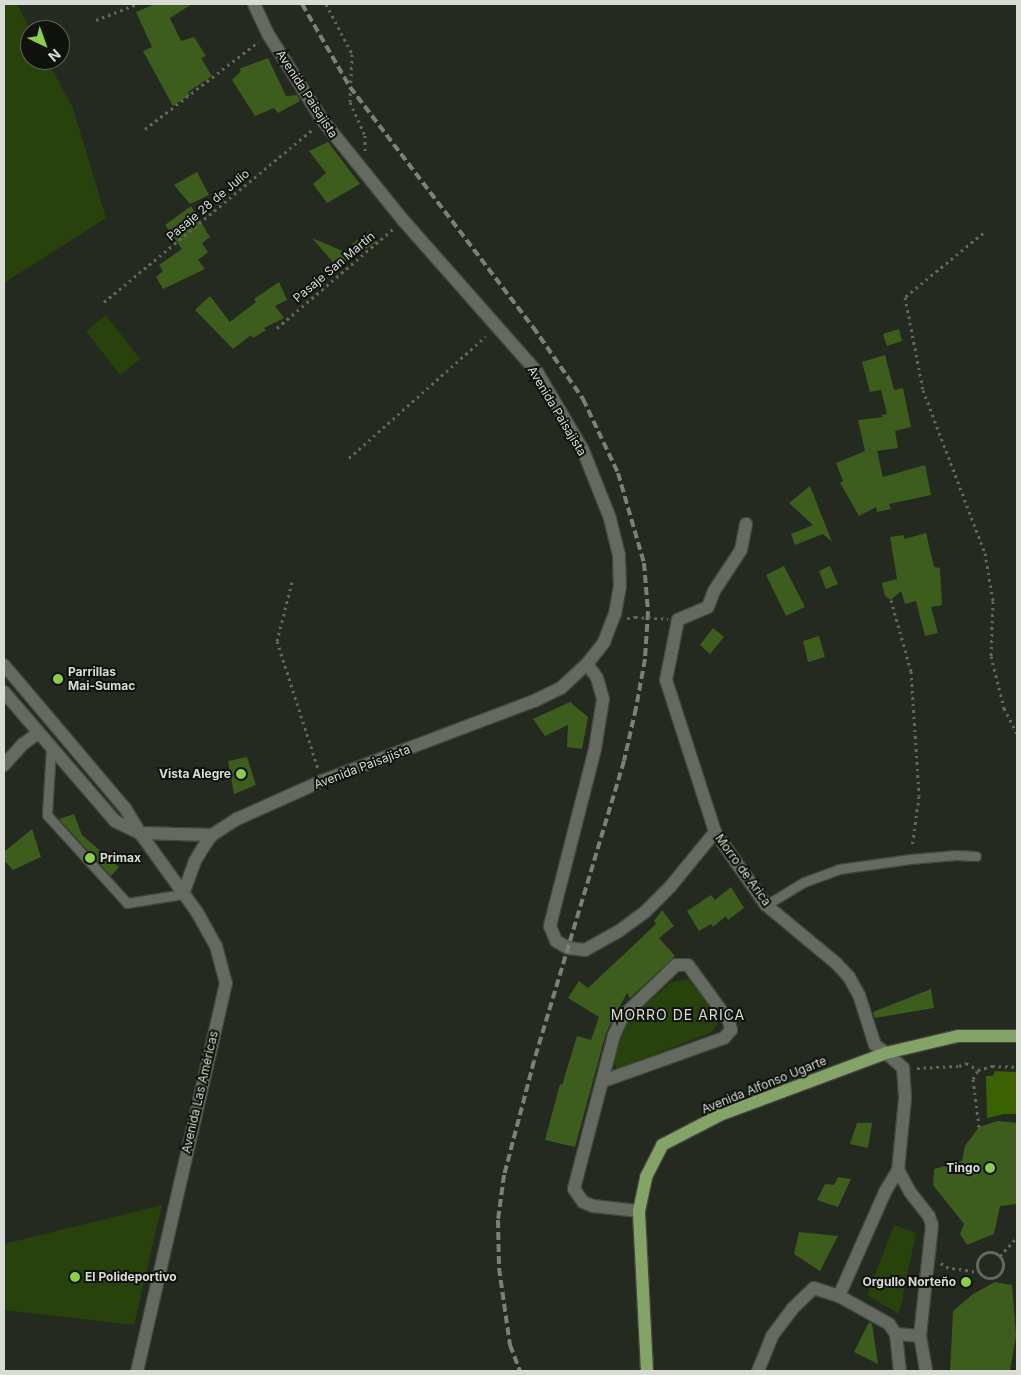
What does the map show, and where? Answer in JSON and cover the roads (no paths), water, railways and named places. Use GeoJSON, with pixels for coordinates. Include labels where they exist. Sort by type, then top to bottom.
{"type":"FeatureCollection","features":[{"type":"Feature","properties":{"kind":"main road","name":"Avenida Alfonso Ugarte"},"geometry":{"type":"LineString","coordinates":[[646,1371],[639,1211],[646,1177],[662,1145],[720,1115],[886,1053],[958,1036],[1017,1036]]}},
{"type":"Feature","properties":{"kind":"street","name":"Avenida Paisajista"},"geometry":{"type":"LineString","coordinates":[[183,894],[195,861],[212,835],[237,819],[322,781],[534,701],[561,688],[587,664],[604,642],[615,614],[620,588],[619,556],[610,518],[583,450],[542,380],[403,220],[323,121],[268,34],[254,4]]}},
{"type":"Feature","properties":{"kind":"street","name":"Morro de Arica"},"geometry":{"type":"LineString","coordinates":[[746,524],[741,550],[714,591],[708,607],[673,620],[666,680],[715,832],[766,905],[836,963],[849,977],[859,995],[875,1045],[903,1068],[905,1099],[898,1170]]}},
{"type":"Feature","properties":{"kind":"street"},"geometry":{"type":"LineString","coordinates":[[587,664],[597,678],[603,699],[595,749],[550,926],[556,941],[568,948],[585,950],[619,931],[645,912],[670,887],[715,832]]}},
{"type":"Feature","properties":{"kind":"street","name":"Avenida Las Américas"},"geometry":{"type":"LineString","coordinates":[[4,665],[125,808],[140,833],[197,912],[216,946],[226,983],[137,1371]]}},
{"type":"Feature","properties":{"kind":"street","name":"Avenida Las Américas"},"geometry":{"type":"LineString","coordinates":[[4,692],[115,821],[140,833]]}},
{"type":"Feature","properties":{"kind":"street"},"geometry":{"type":"LineString","coordinates":[[4,765],[23,744],[38,733]]}},
{"type":"Feature","properties":{"kind":"street"},"geometry":{"type":"LineString","coordinates":[[140,833],[212,835]]}},
{"type":"Feature","properties":{"kind":"street"},"geometry":{"type":"LineString","coordinates":[[603,1081],[724,1038],[731,1030],[729,1021],[688,966],[676,965],[623,1016],[614,1035],[574,1189],[582,1202],[593,1206],[639,1211]]}},
{"type":"Feature","properties":{"kind":"street"},"geometry":{"type":"LineString","coordinates":[[898,1170],[910,1192],[929,1216],[932,1225],[920,1336],[926,1371]]}},
{"type":"Feature","properties":{"kind":"street"},"geometry":{"type":"LineString","coordinates":[[839,1296],[885,1192],[898,1170]]}},
{"type":"Feature","properties":{"kind":"street"},"geometry":{"type":"LineString","coordinates":[[758,1371],[772,1336],[792,1309],[814,1288],[839,1296],[890,1324],[896,1334],[900,1371]]}},
{"type":"Feature","properties":{"kind":"street"},"geometry":{"type":"LineString","coordinates":[[896,1334],[920,1336]]}},
{"type":"Feature","properties":{"kind":"lane"},"geometry":{"type":"LineString","coordinates":[[51,747],[47,815],[127,903],[183,894]]}},
{"type":"Feature","properties":{"kind":"lane"},"geometry":{"type":"LineString","coordinates":[[766,905],[804,882],[840,869],[910,858],[956,855],[976,856]]}},
{"type":"Feature","properties":{"kind":"railway"},"geometry":{"type":"LineString","coordinates":[[302,4],[350,87],[533,327],[583,399],[618,473],[644,563],[648,612],[645,659],[624,761],[534,1061],[504,1175],[498,1220],[499,1268],[510,1345],[520,1371]]}},
{"type":"Feature","properties":{"kind":"place","name":"Parrillas Mai-Sumac"},"geometry":{"type":"Point","coordinates":[58,679]}},
{"type":"Feature","properties":{"kind":"place","name":"Vista Alegre"},"geometry":{"type":"Point","coordinates":[241,774]}},
{"type":"Feature","properties":{"kind":"place","name":"Primax"},"geometry":{"type":"Point","coordinates":[90,858]}},
{"type":"Feature","properties":{"kind":"place","name":"Tingo"},"geometry":{"type":"Point","coordinates":[990,1168]}},
{"type":"Feature","properties":{"kind":"place","name":"El Polideportivo"},"geometry":{"type":"Point","coordinates":[75,1277]}},
{"type":"Feature","properties":{"kind":"place","name":"Orgullo Norteño"},"geometry":{"type":"Point","coordinates":[966,1282]}},
{"type":"Feature","properties":{"kind":"district","name":"MORRO DE ARICA"},"geometry":{"type":"Point","coordinates":[678,1015]}}]}
